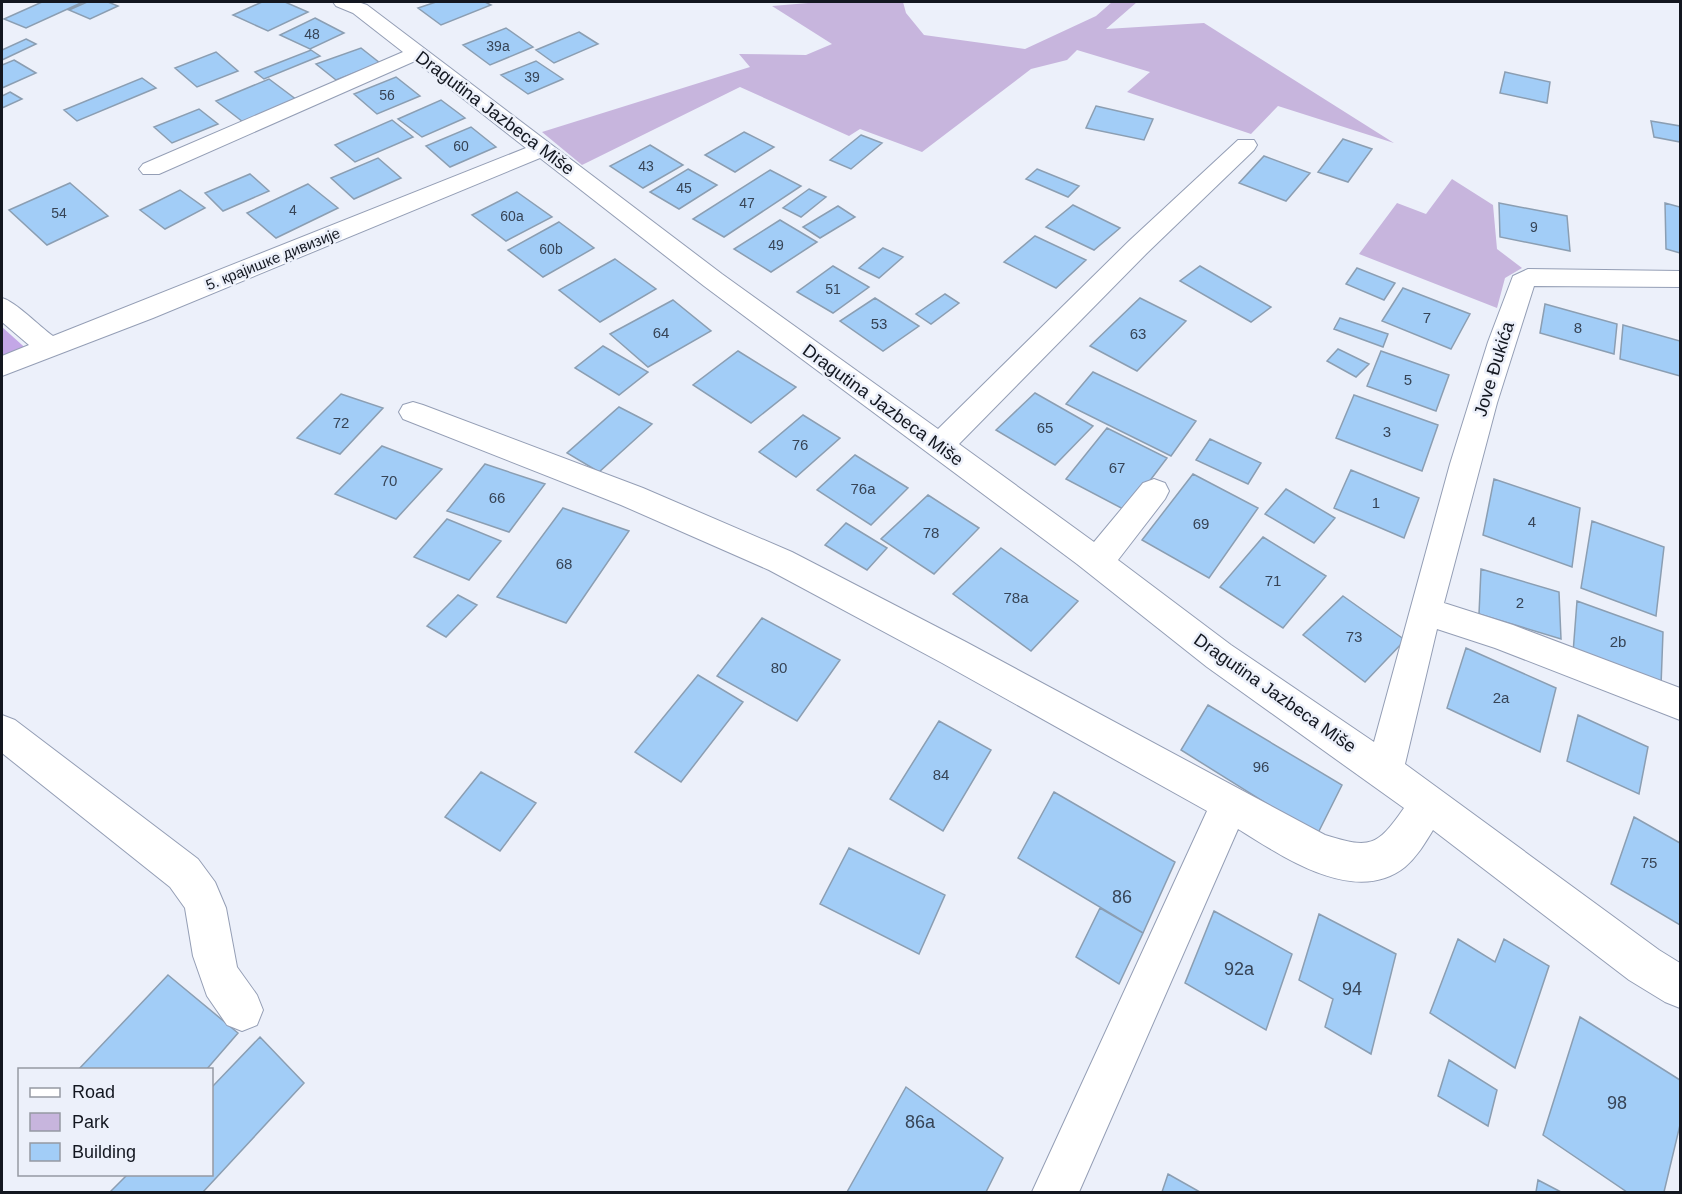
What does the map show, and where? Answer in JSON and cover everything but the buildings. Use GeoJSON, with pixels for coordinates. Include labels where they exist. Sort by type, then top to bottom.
{"type":"FeatureCollection","features":[{"type":"Feature","properties":{"kind":"street","name":"Dragutina Jazbeca Miše"},"geometry":{"type":"LineString","coordinates":[[354,3],[713,280],[1097,561],[1219,656],[1385,771],[1644,965],[1680,987]]}},
{"type":"Feature","properties":{"kind":"street"},"geometry":{"type":"LineString","coordinates":[[151,169],[417,53]]}},
{"type":"Feature","properties":{"kind":"street"},"geometry":{"type":"LineString","coordinates":[[939,446],[1138,247],[1246,145]]}},
{"type":"Feature","properties":{"kind":"street","name":"5. крајишке дивизије"},"geometry":{"type":"LineString","coordinates":[[2,366],[144,312],[543,149]]}},
{"type":"Feature","properties":{"kind":"street","name":"Jove Đukića"},"geometry":{"type":"LineString","coordinates":[[1385,771],[1425,611],[1482,404],[1522,282],[1528,277],[1542,276],[1680,279]]}},
{"type":"Feature","properties":{"kind":"street"},"geometry":{"type":"LineString","coordinates":[[2,308],[24,329],[50,347]]}},
{"type":"Feature","properties":{"kind":"street"},"geometry":{"type":"LineString","coordinates":[[413,412],[645,503],[760,552],[916,632],[1297,841],[1346,860],[1374,864],[1385,860],[1393,853],[1428,803]]}},
{"type":"Feature","properties":{"kind":"street"},"geometry":{"type":"LineString","coordinates":[[1097,561],[1154,491]]}},
{"type":"Feature","properties":{"kind":"street"},"geometry":{"type":"LineString","coordinates":[[1425,611],[1501,635],[1680,704]]}},
{"type":"Feature","properties":{"kind":"street"},"geometry":{"type":"LineString","coordinates":[[2,732],[184,873],[200,888],[206,907],[217,969],[225,989],[242,1010]]}},
{"type":"Feature","properties":{"kind":"street"},"geometry":{"type":"LineString","coordinates":[[1055,1192],[1230,804]]}},
{"type":"Feature","properties":{"kind":"green space"},"geometry":{"type":"Polygon","coordinates":[[[820,2],[903,2],[906,13],[924,35],[1025,49],[1096,16],[1112,2],[1137,2],[1106,29],[1204,23],[1394,143],[1278,106],[1251,134],[1127,92],[1150,72],[1077,50],[1067,60],[1031,69],[922,152],[860,129],[849,136],[740,87],[582,165],[542,132],[750,67],[739,54],[806,55],[832,44],[772,6],[820,2]]]}},
{"type":"Feature","properties":{"kind":"green space"},"geometry":{"type":"Polygon","coordinates":[[[1452,179],[1493,205],[1497,249],[1522,268],[1505,278],[1497,308],[1359,254],[1397,203],[1426,214],[1452,179]]]}},
{"type":"Feature","properties":{"kind":"shaded area"},"geometry":{"type":"Polygon","coordinates":[[[2,327],[31,353],[2,363],[2,327]]]}}]}
